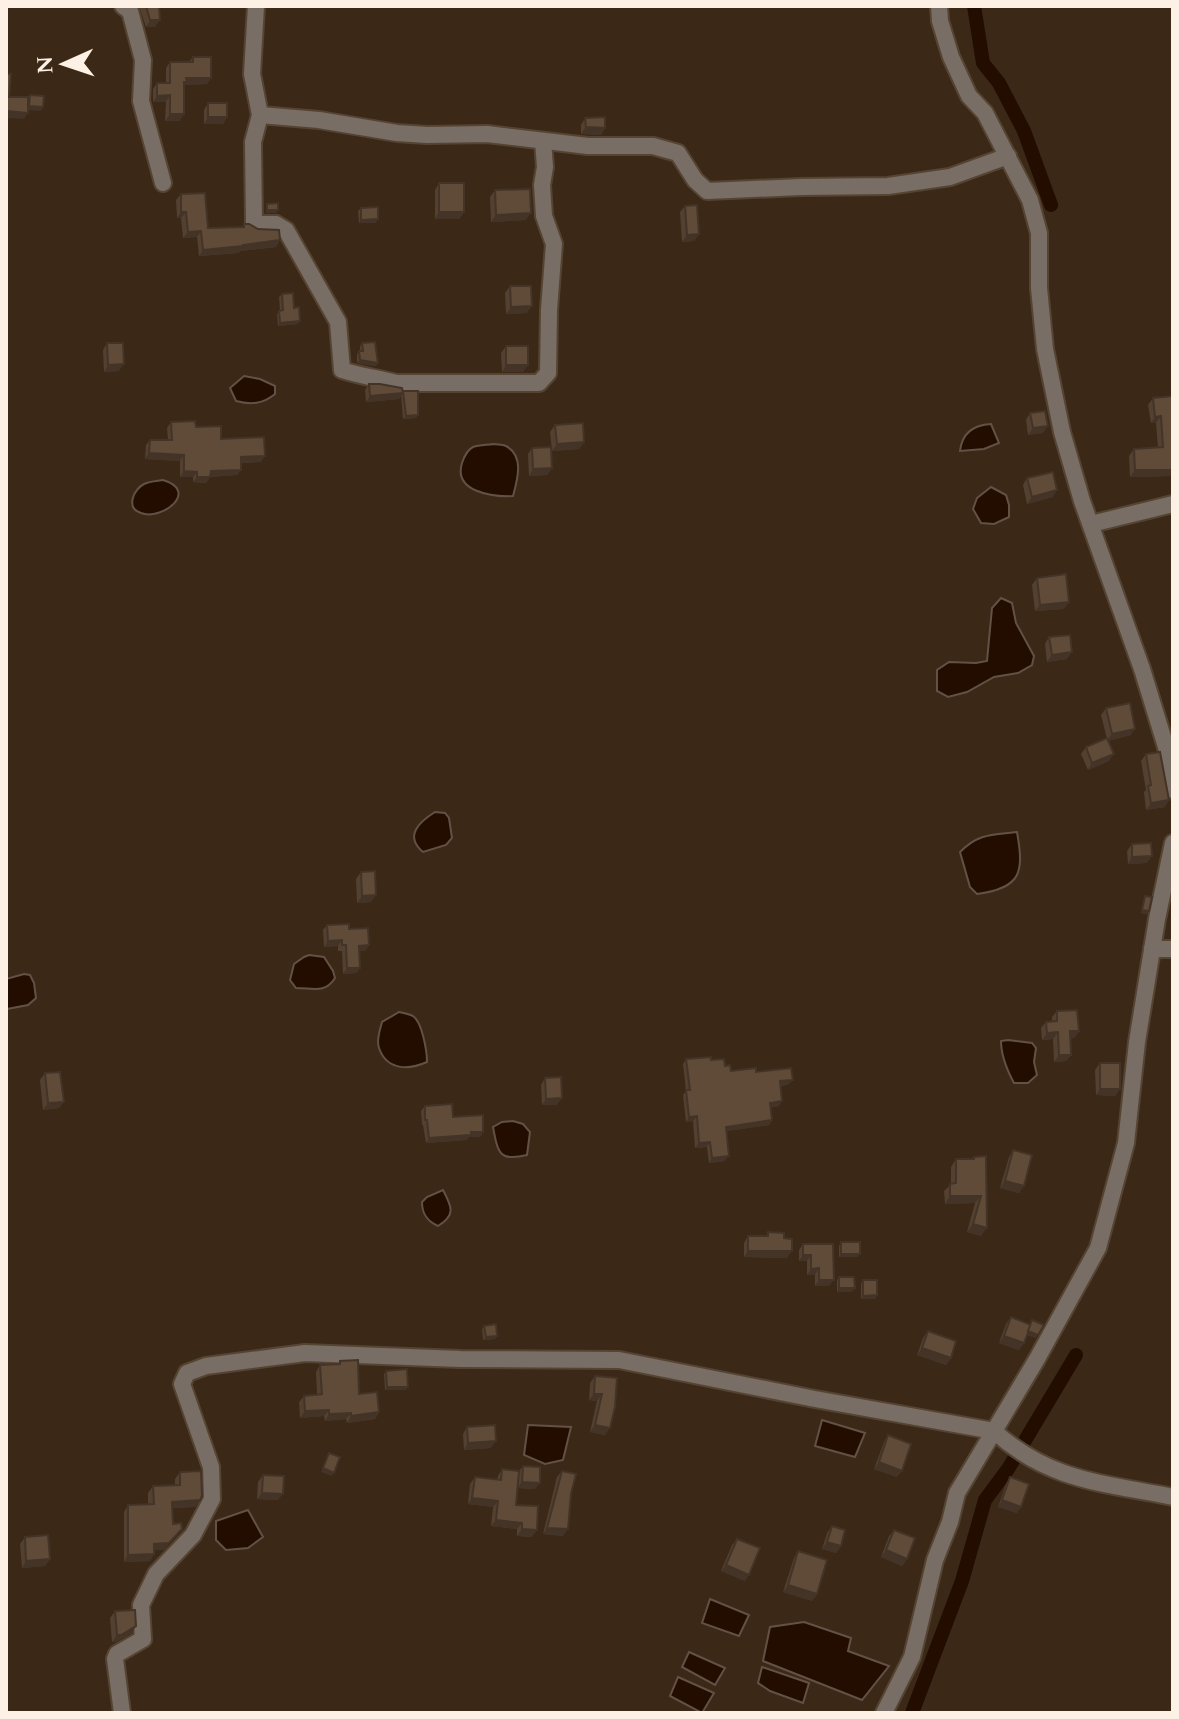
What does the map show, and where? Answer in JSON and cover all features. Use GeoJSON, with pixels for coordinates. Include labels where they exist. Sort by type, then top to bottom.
{"type":"FeatureCollection","features":[{"type":"Feature","properties":{"kind":"street"},"geometry":{"type":"LineString","coordinates":[[123,6],[130,11],[143,60],[141,101],[163,183]]}},
{"type":"Feature","properties":{"kind":"street"},"geometry":{"type":"LineString","coordinates":[[256,6],[252,74],[260,115],[253,142],[254,224],[276,224],[286,230],[338,322],[342,370],[360,377],[396,383],[539,383],[548,373],[554,244],[544,216],[543,141]]}},
{"type":"Feature","properties":{"kind":"street"},"geometry":{"type":"LineString","coordinates":[[939,6],[940,21],[951,57],[969,96],[985,113],[1030,200],[1039,233],[1039,288],[1045,349],[1062,432],[1082,501],[1171,760],[1173,790]]}},
{"type":"Feature","properties":{"kind":"street"},"geometry":{"type":"LineString","coordinates":[[260,115],[319,120],[397,133],[487,134],[588,146],[653,146],[678,153],[695,180],[707,191],[888,186],[950,177],[1008,156]]}},
{"type":"Feature","properties":{"kind":"street"},"geometry":{"type":"LineString","coordinates":[[1091,524],[1173,504]]}},
{"type":"Feature","properties":{"kind":"street"},"geometry":{"type":"LineString","coordinates":[[884,1713],[912,1657],[935,1560],[957,1493],[1037,1359],[1098,1248],[1126,1143],[1137,1042],[1162,948],[1173,843]]}},
{"type":"Feature","properties":{"kind":"street"},"geometry":{"type":"LineString","coordinates":[[122,1713],[115,1659],[117,1654],[143,1639],[141,1605],[156,1574],[193,1535],[212,1499],[211,1467],[182,1384],[187,1373],[206,1366],[305,1353],[460,1359],[619,1360],[994,1431],[1036,1462],[1069,1476],[1173,1497]]}},
{"type":"Feature","properties":{"kind":"shaded area"},"geometry":{"type":"Polygon","coordinates":[[[244,376],[275,386],[275,394],[257,403],[236,401],[230,388],[244,376]]]}},
{"type":"Feature","properties":{"kind":"shaded area"},"geometry":{"type":"Polygon","coordinates":[[[991,424],[999,443],[984,449],[960,451],[963,439],[970,431],[991,424]]]}},
{"type":"Feature","properties":{"kind":"shaded area"},"geometry":{"type":"Polygon","coordinates":[[[506,446],[516,456],[518,469],[513,496],[486,494],[463,481],[462,463],[467,452],[473,447],[506,446]]]}},
{"type":"Feature","properties":{"kind":"shaded area"},"geometry":{"type":"Polygon","coordinates":[[[163,480],[174,485],[178,491],[174,504],[158,513],[136,511],[132,503],[140,486],[163,480]]]}},
{"type":"Feature","properties":{"kind":"shaded area"},"geometry":{"type":"Polygon","coordinates":[[[991,487],[1006,495],[1009,517],[994,524],[981,523],[973,509],[977,498],[991,487]]]}},
{"type":"Feature","properties":{"kind":"shaded area"},"geometry":{"type":"Polygon","coordinates":[[[1001,598],[1012,603],[1016,623],[1034,656],[1032,665],[1018,673],[994,677],[967,692],[948,697],[937,691],[937,670],[949,662],[987,661],[992,608],[1001,598]]]}},
{"type":"Feature","properties":{"kind":"shaded area"},"geometry":{"type":"Polygon","coordinates":[[[435,812],[445,813],[449,818],[452,838],[446,845],[423,852],[417,846],[414,835],[419,825],[435,812]]]}},
{"type":"Feature","properties":{"kind":"shaded area"},"geometry":{"type":"Polygon","coordinates":[[[1017,832],[1020,858],[1016,876],[1003,887],[977,894],[970,887],[960,852],[980,838],[1017,832]]]}},
{"type":"Feature","properties":{"kind":"shaded area"},"geometry":{"type":"Polygon","coordinates":[[[309,955],[324,957],[333,971],[335,978],[327,986],[318,989],[296,988],[290,980],[294,964],[309,955]]]}},
{"type":"Feature","properties":{"kind":"shaded area"},"geometry":{"type":"Polygon","coordinates":[[[30,975],[34,983],[36,998],[28,1005],[7,1009],[6,979],[30,975]]]}},
{"type":"Feature","properties":{"kind":"shaded area"},"geometry":{"type":"Polygon","coordinates":[[[399,1012],[413,1016],[419,1024],[427,1062],[399,1067],[383,1056],[378,1042],[382,1022],[399,1012]]]}},
{"type":"Feature","properties":{"kind":"shaded area"},"geometry":{"type":"Polygon","coordinates":[[[1001,1041],[1032,1043],[1036,1048],[1034,1062],[1037,1075],[1028,1083],[1014,1083],[1009,1073],[1001,1041]]]}},
{"type":"Feature","properties":{"kind":"shaded area"},"geometry":{"type":"Polygon","coordinates":[[[513,1121],[523,1124],[530,1132],[527,1155],[505,1156],[496,1143],[493,1127],[513,1121]]]}},
{"type":"Feature","properties":{"kind":"shaded area"},"geometry":{"type":"Polygon","coordinates":[[[443,1190],[451,1210],[448,1218],[438,1226],[426,1217],[422,1202],[443,1190]]]}},
{"type":"Feature","properties":{"kind":"shaded area"},"geometry":{"type":"Polygon","coordinates":[[[822,1420],[865,1433],[855,1457],[815,1446],[822,1420]]]}},
{"type":"Feature","properties":{"kind":"shaded area"},"geometry":{"type":"Polygon","coordinates":[[[528,1425],[571,1427],[563,1460],[545,1464],[524,1455],[528,1425]]]}},
{"type":"Feature","properties":{"kind":"shaded area"},"geometry":{"type":"Polygon","coordinates":[[[248,1510],[263,1537],[248,1548],[226,1550],[216,1540],[216,1521],[248,1510]]]}},
{"type":"Feature","properties":{"kind":"shaded area"},"geometry":{"type":"Polygon","coordinates":[[[710,1599],[749,1615],[739,1636],[702,1623],[710,1599]]]}},
{"type":"Feature","properties":{"kind":"shaded area"},"geometry":{"type":"Polygon","coordinates":[[[804,1622],[851,1638],[848,1651],[889,1666],[862,1700],[763,1661],[770,1627],[804,1622]]]}},
{"type":"Feature","properties":{"kind":"shaded area"},"geometry":{"type":"Polygon","coordinates":[[[689,1652],[725,1668],[715,1685],[682,1667],[689,1652]]]}},
{"type":"Feature","properties":{"kind":"shaded area"},"geometry":{"type":"Polygon","coordinates":[[[762,1667],[809,1683],[803,1703],[770,1691],[758,1683],[762,1667]]]}},
{"type":"Feature","properties":{"kind":"shaded area"},"geometry":{"type":"Polygon","coordinates":[[[678,1677],[714,1693],[702,1713],[670,1696],[678,1677]]]}},
{"type":"Feature","properties":{"kind":"building"},"geometry":{"type":"Polygon","coordinates":[[[146,6],[159,6],[160,20],[150,20],[146,6]]]}},
{"type":"Feature","properties":{"kind":"building"},"geometry":{"type":"Polygon","coordinates":[[[193,57],[211,57],[211,78],[186,78],[184,114],[170,114],[170,95],[157,96],[157,83],[170,83],[170,62],[193,62],[193,57]]]}},
{"type":"Feature","properties":{"kind":"building"},"geometry":{"type":"Polygon","coordinates":[[[6,74],[11,74],[9,97],[28,97],[28,113],[6,111],[6,74]]]}},
{"type":"Feature","properties":{"kind":"building"},"geometry":{"type":"Polygon","coordinates":[[[30,95],[44,96],[43,107],[29,106],[30,95]]]}},
{"type":"Feature","properties":{"kind":"building"},"geometry":{"type":"Polygon","coordinates":[[[208,103],[227,103],[227,117],[208,117],[208,103]]]}},
{"type":"Feature","properties":{"kind":"building"},"geometry":{"type":"Polygon","coordinates":[[[605,117],[605,128],[586,127],[585,118],[605,117]]]}},
{"type":"Feature","properties":{"kind":"building"},"geometry":{"type":"Polygon","coordinates":[[[439,183],[464,183],[464,212],[439,212],[439,183]]]}},
{"type":"Feature","properties":{"kind":"building"},"geometry":{"type":"Polygon","coordinates":[[[530,189],[531,213],[496,215],[495,190],[530,189]]]}},
{"type":"Feature","properties":{"kind":"building"},"geometry":{"type":"Polygon","coordinates":[[[205,193],[208,228],[244,227],[244,224],[249,224],[258,229],[279,230],[280,240],[203,250],[201,231],[188,232],[186,212],[181,212],[181,194],[205,193]]]}},
{"type":"Feature","properties":{"kind":"building"},"geometry":{"type":"Polygon","coordinates":[[[278,203],[278,210],[267,210],[267,204],[278,203]]]}},
{"type":"Feature","properties":{"kind":"building"},"geometry":{"type":"Polygon","coordinates":[[[697,205],[699,234],[687,235],[685,206],[697,205]]]}},
{"type":"Feature","properties":{"kind":"building"},"geometry":{"type":"Polygon","coordinates":[[[378,207],[378,219],[361,220],[361,208],[378,207]]]}},
{"type":"Feature","properties":{"kind":"building"},"geometry":{"type":"Polygon","coordinates":[[[510,286],[531,286],[532,306],[511,307],[510,286]]]}},
{"type":"Feature","properties":{"kind":"building"},"geometry":{"type":"Polygon","coordinates":[[[293,293],[294,308],[299,307],[300,321],[280,323],[282,294],[293,293]]]}},
{"type":"Feature","properties":{"kind":"building"},"geometry":{"type":"Polygon","coordinates":[[[375,342],[378,363],[360,360],[362,343],[375,342]]]}},
{"type":"Feature","properties":{"kind":"building"},"geometry":{"type":"Polygon","coordinates":[[[107,343],[123,343],[124,364],[108,365],[107,343]]]}},
{"type":"Feature","properties":{"kind":"building"},"geometry":{"type":"Polygon","coordinates":[[[506,346],[528,346],[528,365],[506,365],[506,346]]]}},
{"type":"Feature","properties":{"kind":"building"},"geometry":{"type":"Polygon","coordinates":[[[369,384],[402,388],[403,393],[370,396],[369,384]]]}},
{"type":"Feature","properties":{"kind":"building"},"geometry":{"type":"Polygon","coordinates":[[[403,391],[418,391],[418,415],[406,416],[403,391]]]}},
{"type":"Feature","properties":{"kind":"building"},"geometry":{"type":"Polygon","coordinates":[[[1173,396],[1173,470],[1135,470],[1134,449],[1163,447],[1161,416],[1155,417],[1153,398],[1173,396]]]}},
{"type":"Feature","properties":{"kind":"building"},"geometry":{"type":"Polygon","coordinates":[[[1045,411],[1048,426],[1033,428],[1030,413],[1045,411]]]}},
{"type":"Feature","properties":{"kind":"building"},"geometry":{"type":"Polygon","coordinates":[[[195,421],[196,427],[221,426],[221,439],[264,437],[265,456],[241,457],[241,470],[211,471],[210,477],[197,477],[197,472],[184,471],[184,455],[149,453],[150,440],[172,440],[171,422],[195,421]]]}},
{"type":"Feature","properties":{"kind":"building"},"geometry":{"type":"Polygon","coordinates":[[[583,423],[584,442],[557,444],[555,425],[583,423]]]}},
{"type":"Feature","properties":{"kind":"building"},"geometry":{"type":"Polygon","coordinates":[[[551,447],[552,468],[533,469],[532,448],[551,447]]]}},
{"type":"Feature","properties":{"kind":"building"},"geometry":{"type":"Polygon","coordinates":[[[1053,472],[1057,490],[1032,497],[1027,478],[1053,472]]]}},
{"type":"Feature","properties":{"kind":"building"},"geometry":{"type":"Polygon","coordinates":[[[1066,574],[1069,602],[1040,605],[1037,578],[1066,574]]]}},
{"type":"Feature","properties":{"kind":"building"},"geometry":{"type":"Polygon","coordinates":[[[1070,635],[1072,652],[1052,655],[1049,637],[1070,635]]]}},
{"type":"Feature","properties":{"kind":"building"},"geometry":{"type":"Polygon","coordinates":[[[1130,703],[1135,729],[1112,734],[1106,708],[1130,703]]]}},
{"type":"Feature","properties":{"kind":"building"},"geometry":{"type":"Polygon","coordinates":[[[1107,738],[1114,754],[1092,763],[1086,747],[1107,738]]]}},
{"type":"Feature","properties":{"kind":"building"},"geometry":{"type":"Polygon","coordinates":[[[1160,752],[1169,800],[1151,803],[1146,754],[1160,752]]]}},
{"type":"Feature","properties":{"kind":"building"},"geometry":{"type":"Polygon","coordinates":[[[1151,843],[1152,856],[1132,857],[1132,844],[1151,843]]]}},
{"type":"Feature","properties":{"kind":"building"},"geometry":{"type":"Polygon","coordinates":[[[375,871],[376,895],[362,896],[361,872],[375,871]]]}},
{"type":"Feature","properties":{"kind":"building"},"geometry":{"type":"Polygon","coordinates":[[[1145,896],[1152,897],[1149,911],[1142,910],[1145,896]]]}},
{"type":"Feature","properties":{"kind":"building"},"geometry":{"type":"Polygon","coordinates":[[[349,924],[349,929],[368,928],[369,945],[359,946],[360,968],[347,968],[346,945],[342,945],[342,940],[328,941],[327,925],[349,924]]]}},
{"type":"Feature","properties":{"kind":"building"},"geometry":{"type":"Polygon","coordinates":[[[1077,1010],[1079,1031],[1070,1031],[1071,1055],[1059,1055],[1058,1032],[1047,1033],[1046,1022],[1057,1021],[1057,1011],[1077,1010]]]}},
{"type":"Feature","properties":{"kind":"building"},"geometry":{"type":"Polygon","coordinates":[[[711,1057],[711,1060],[724,1059],[725,1066],[730,1065],[731,1071],[791,1068],[793,1080],[780,1081],[782,1101],[770,1103],[772,1120],[726,1127],[729,1156],[712,1158],[710,1142],[699,1143],[697,1116],[689,1117],[686,1090],[690,1090],[686,1059],[711,1057]]]}},
{"type":"Feature","properties":{"kind":"building"},"geometry":{"type":"Polygon","coordinates":[[[1100,1063],[1120,1063],[1120,1089],[1100,1089],[1100,1063]]]}},
{"type":"Feature","properties":{"kind":"building"},"geometry":{"type":"Polygon","coordinates":[[[60,1072],[64,1102],[48,1103],[45,1073],[60,1072]]]}},
{"type":"Feature","properties":{"kind":"building"},"geometry":{"type":"Polygon","coordinates":[[[561,1077],[562,1098],[546,1099],[545,1078],[561,1077]]]}},
{"type":"Feature","properties":{"kind":"building"},"geometry":{"type":"Polygon","coordinates":[[[452,1104],[453,1117],[483,1115],[483,1132],[429,1138],[425,1106],[452,1104]]]}},
{"type":"Feature","properties":{"kind":"building"},"geometry":{"type":"Polygon","coordinates":[[[1013,1150],[1032,1155],[1024,1186],[1005,1181],[1013,1150]]]}},
{"type":"Feature","properties":{"kind":"building"},"geometry":{"type":"Polygon","coordinates":[[[986,1156],[987,1228],[973,1224],[981,1196],[950,1196],[950,1184],[956,1183],[956,1159],[986,1156]]]}},
{"type":"Feature","properties":{"kind":"building"},"geometry":{"type":"Polygon","coordinates":[[[768,1232],[784,1233],[784,1238],[792,1239],[792,1251],[748,1251],[748,1236],[768,1236],[768,1232]]]}},
{"type":"Feature","properties":{"kind":"building"},"geometry":{"type":"Polygon","coordinates":[[[841,1242],[860,1242],[860,1254],[841,1254],[841,1242]]]}},
{"type":"Feature","properties":{"kind":"building"},"geometry":{"type":"Polygon","coordinates":[[[803,1244],[833,1244],[834,1280],[819,1280],[819,1268],[811,1269],[811,1255],[803,1255],[803,1244]]]}},
{"type":"Feature","properties":{"kind":"building"},"geometry":{"type":"Polygon","coordinates":[[[839,1277],[854,1277],[855,1288],[839,1288],[839,1277]]]}},
{"type":"Feature","properties":{"kind":"building"},"geometry":{"type":"Polygon","coordinates":[[[863,1280],[877,1280],[877,1295],[863,1296],[863,1280]]]}},
{"type":"Feature","properties":{"kind":"building"},"geometry":{"type":"Polygon","coordinates":[[[1011,1317],[1031,1325],[1024,1343],[1004,1336],[1011,1317]]]}},
{"type":"Feature","properties":{"kind":"building"},"geometry":{"type":"Polygon","coordinates":[[[1032,1320],[1044,1325],[1038,1335],[1028,1331],[1032,1320]]]}},
{"type":"Feature","properties":{"kind":"building"},"geometry":{"type":"Polygon","coordinates":[[[496,1324],[497,1336],[486,1337],[484,1326],[496,1324]]]}},
{"type":"Feature","properties":{"kind":"building"},"geometry":{"type":"Polygon","coordinates":[[[928,1331],[956,1341],[951,1358],[922,1348],[928,1331]]]}},
{"type":"Feature","properties":{"kind":"building"},"geometry":{"type":"Polygon","coordinates":[[[358,1360],[359,1394],[377,1392],[379,1412],[351,1416],[351,1413],[329,1414],[329,1410],[305,1411],[304,1396],[322,1394],[320,1365],[358,1360]]]}},
{"type":"Feature","properties":{"kind":"building"},"geometry":{"type":"Polygon","coordinates":[[[407,1369],[408,1387],[387,1387],[386,1371],[407,1369]]]}},
{"type":"Feature","properties":{"kind":"building"},"geometry":{"type":"Polygon","coordinates":[[[595,1376],[617,1378],[610,1428],[595,1425],[602,1394],[594,1394],[595,1376]]]}},
{"type":"Feature","properties":{"kind":"building"},"geometry":{"type":"Polygon","coordinates":[[[495,1425],[496,1441],[468,1443],[467,1427],[495,1425]]]}},
{"type":"Feature","properties":{"kind":"building"},"geometry":{"type":"Polygon","coordinates":[[[888,1435],[911,1444],[902,1471],[879,1462],[888,1435]]]}},
{"type":"Feature","properties":{"kind":"building"},"geometry":{"type":"Polygon","coordinates":[[[329,1453],[340,1457],[334,1473],[323,1468],[329,1453]]]}},
{"type":"Feature","properties":{"kind":"building"},"geometry":{"type":"Polygon","coordinates":[[[523,1466],[540,1467],[540,1483],[522,1482],[523,1466]]]}},
{"type":"Feature","properties":{"kind":"building"},"geometry":{"type":"Polygon","coordinates":[[[502,1469],[519,1471],[516,1505],[538,1506],[537,1530],[522,1529],[522,1523],[496,1520],[498,1501],[472,1498],[475,1477],[501,1480],[502,1469]]]}},
{"type":"Feature","properties":{"kind":"building"},"geometry":{"type":"Polygon","coordinates":[[[201,1471],[200,1500],[172,1502],[173,1524],[181,1523],[182,1529],[169,1543],[154,1544],[154,1554],[128,1555],[128,1505],[154,1504],[153,1486],[180,1485],[180,1472],[201,1471]]]}},
{"type":"Feature","properties":{"kind":"building"},"geometry":{"type":"Polygon","coordinates":[[[562,1471],[576,1474],[568,1529],[547,1528],[562,1471]]]}},
{"type":"Feature","properties":{"kind":"building"},"geometry":{"type":"Polygon","coordinates":[[[263,1475],[284,1476],[283,1494],[262,1493],[263,1475]]]}},
{"type":"Feature","properties":{"kind":"building"},"geometry":{"type":"Polygon","coordinates":[[[1010,1477],[1029,1484],[1021,1507],[1002,1500],[1010,1477]]]}},
{"type":"Feature","properties":{"kind":"building"},"geometry":{"type":"Polygon","coordinates":[[[832,1526],[845,1530],[841,1546],[827,1542],[832,1526]]]}},
{"type":"Feature","properties":{"kind":"building"},"geometry":{"type":"Polygon","coordinates":[[[894,1530],[915,1538],[907,1559],[886,1550],[894,1530]]]}},
{"type":"Feature","properties":{"kind":"building"},"geometry":{"type":"Polygon","coordinates":[[[48,1535],[50,1559],[26,1561],[25,1537],[48,1535]]]}},
{"type":"Feature","properties":{"kind":"building"},"geometry":{"type":"Polygon","coordinates":[[[737,1539],[760,1548],[749,1575],[726,1565],[737,1539]]]}},
{"type":"Feature","properties":{"kind":"building"},"geometry":{"type":"Polygon","coordinates":[[[798,1551],[827,1560],[817,1594],[788,1585],[798,1551]]]}},
{"type":"Feature","properties":{"kind":"building"},"geometry":{"type":"Polygon","coordinates":[[[135,1610],[136,1626],[117,1635],[115,1611],[135,1610]]]}},
{"type":"Feature","properties":{"kind":"waterway"},"geometry":{"type":"LineString","coordinates":[[974,6],[983,63],[999,83],[1024,131],[1051,205]]}},
{"type":"Feature","properties":{"kind":"waterway"},"geometry":{"type":"LineString","coordinates":[[912,1713],[962,1581],[985,1500],[1008,1469],[1076,1355]]}}]}
